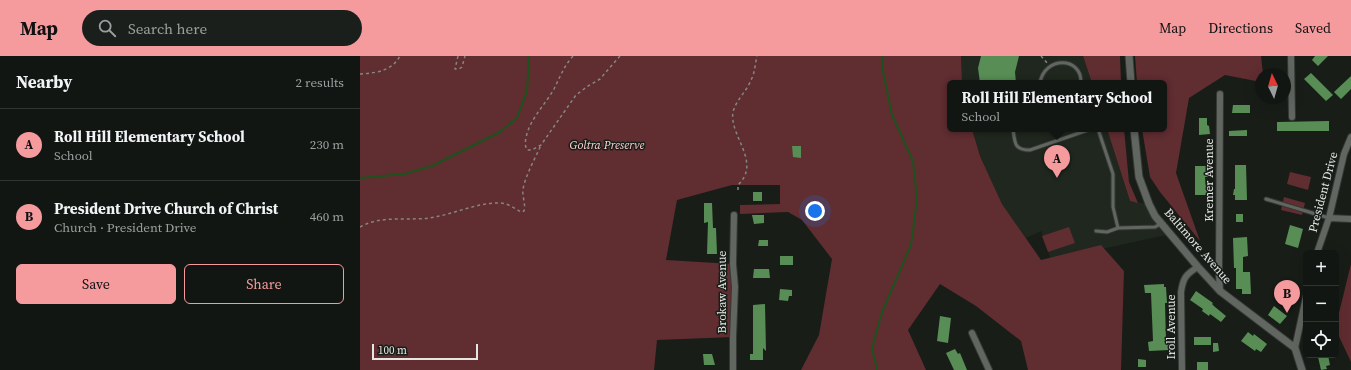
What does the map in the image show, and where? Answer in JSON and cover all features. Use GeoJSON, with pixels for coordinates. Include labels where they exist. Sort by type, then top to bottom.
{"type":"FeatureCollection","features":[{"type":"Feature","properties":{"kind":"street"},"geometry":{"type":"LineString","coordinates":[[1129,56],[1131,80]]}},
{"type":"Feature","properties":{"kind":"street"},"geometry":{"type":"LineString","coordinates":[[1291,56],[1292,117]]}},
{"type":"Feature","properties":{"kind":"street","name":"Kremer Avenue"},"geometry":{"type":"LineString","coordinates":[[1220,94],[1220,291]]}},
{"type":"Feature","properties":{"kind":"street","name":"Baltimore Avenue"},"geometry":{"type":"LineString","coordinates":[[1134,132],[1137,167],[1142,189],[1152,210],[1198,267],[1220,291],[1295,348]]}},
{"type":"Feature","properties":{"kind":"street","name":"President Drive"},"geometry":{"type":"LineString","coordinates":[[1318,250],[1329,218],[1344,154],[1351,137]]}},
{"type":"Feature","properties":{"kind":"street","name":"Brokaw Avenue"},"geometry":{"type":"LineString","coordinates":[[733,370],[735,287],[733,264],[734,215]]}},
{"type":"Feature","properties":{"kind":"street"},"geometry":{"type":"LineString","coordinates":[[1329,218],[1351,219]]}},
{"type":"Feature","properties":{"kind":"street","name":"Iroll Avenue"},"geometry":{"type":"LineString","coordinates":[[1182,370],[1182,284],[1188,273],[1198,267]]}},
{"type":"Feature","properties":{"kind":"street"},"geometry":{"type":"LineString","coordinates":[[1302,370],[1295,348],[1303,311]]}},
{"type":"Feature","properties":{"kind":"street"},"geometry":{"type":"LineString","coordinates":[[972,333],[989,370]]}},
{"type":"Feature","properties":{"kind":"lane"},"geometry":{"type":"LineString","coordinates":[[1040,80],[1044,69],[1055,62],[1062,61],[1070,63],[1075,67],[1079,72],[1080,80]]}},
{"type":"Feature","properties":{"kind":"lane"},"geometry":{"type":"LineString","coordinates":[[1013,132],[1015,143],[1018,148],[1022,150],[1030,150],[1082,132]]}},
{"type":"Feature","properties":{"kind":"lane"},"geometry":{"type":"LineString","coordinates":[[1099,132],[1112,174],[1113,207],[1118,228]]}},
{"type":"Feature","properties":{"kind":"lane"},"geometry":{"type":"LineString","coordinates":[[1266,199],[1329,218]]}},
{"type":"Feature","properties":{"kind":"lane"},"geometry":{"type":"LineString","coordinates":[[1096,231],[1107,232],[1118,228],[1155,227],[1162,223]]}},
{"type":"Feature","properties":{"kind":"path"},"geometry":{"type":"LineString","coordinates":[[360,74],[371,74],[386,70],[394,65],[400,56]]}},
{"type":"Feature","properties":{"kind":"path"},"geometry":{"type":"LineString","coordinates":[[458,56],[455,69],[462,67],[466,56]]}},
{"type":"Feature","properties":{"kind":"path"},"geometry":{"type":"LineString","coordinates":[[541,145],[532,150],[527,150],[525,146],[526,137],[533,121],[553,89],[565,65],[573,56]]}},
{"type":"Feature","properties":{"kind":"path"},"geometry":{"type":"LineString","coordinates":[[360,227],[367,223],[388,219],[435,217],[500,202],[521,212],[524,211],[526,206],[523,191],[526,177],[541,145],[576,95],[588,86],[600,80],[620,56]]}},
{"type":"Feature","properties":{"kind":"path"},"geometry":{"type":"LineString","coordinates":[[738,190],[738,185],[747,171],[747,165],[742,144],[735,127],[733,113],[740,98],[751,81],[757,56]]}},
{"type":"Feature","properties":{"kind":"path"},"geometry":{"type":"LineString","coordinates":[[1041,56],[1049,65]]}},
{"type":"Feature","properties":{"kind":"shaded area"},"geometry":{"type":"Polygon","coordinates":[[[961,56],[1083,56],[1091,80],[962,80],[961,56]]]}},
{"type":"Feature","properties":{"kind":"shaded area"},"geometry":{"type":"Polygon","coordinates":[[[973,132],[1108,132],[1130,201],[1149,204],[1171,234],[1051,260],[1041,231],[1026,238],[1002,204],[980,156],[973,132]]]}},
{"type":"Feature","properties":{"kind":"green space","name":"Goltra Preserve"},"geometry":{"type":"Polygon","coordinates":[[[360,56],[961,56],[962,80],[947,80],[947,132],[973,132],[980,156],[1002,204],[1041,260],[1101,245],[1124,271],[1121,370],[1028,370],[1021,341],[976,306],[940,284],[908,330],[926,370],[801,370],[819,335],[832,259],[802,220],[788,212],[740,214],[740,205],[780,204],[780,185],[732,185],[677,200],[666,260],[733,264],[733,337],[657,340],[654,370],[360,370],[360,56]]]}},
{"type":"Feature","properties":{"kind":"green space"},"geometry":{"type":"Polygon","coordinates":[[[1083,56],[1120,56],[1121,80],[1091,80],[1083,56]]]}},
{"type":"Feature","properties":{"kind":"green space"},"geometry":{"type":"Polygon","coordinates":[[[1135,56],[1261,56],[1262,68],[1255,68],[1255,81],[1225,75],[1189,98],[1176,173],[1200,241],[1160,192],[1150,177],[1142,132],[1167,132],[1167,80],[1137,80],[1135,56]]]}},
{"type":"Feature","properties":{"kind":"green space"},"geometry":{"type":"Polygon","coordinates":[[[1108,132],[1124,132],[1129,182],[1138,203],[1130,201],[1108,132]]]}},
{"type":"Feature","properties":{"kind":"green space"},"geometry":{"type":"Polygon","coordinates":[[[1290,172],[1311,177],[1308,190],[1287,184],[1290,172]]]}},
{"type":"Feature","properties":{"kind":"green space"},"geometry":{"type":"Polygon","coordinates":[[[1284,197],[1305,203],[1302,215],[1281,210],[1284,197]]]}},
{"type":"Feature","properties":{"kind":"green space"},"geometry":{"type":"Polygon","coordinates":[[[1069,227],[1075,243],[1048,252],[1042,236],[1069,227]]]}},
{"type":"Feature","properties":{"kind":"green space"},"geometry":{"type":"Polygon","coordinates":[[[1351,264],[1351,362],[1339,336],[1339,313],[1351,264]]]}},
{"type":"Feature","properties":{"kind":"building"},"geometry":{"type":"Polygon","coordinates":[[[981,56],[1019,56],[1015,72],[1016,80],[980,80],[978,68],[981,56]]]}},
{"type":"Feature","properties":{"kind":"building"},"geometry":{"type":"Polygon","coordinates":[[[1315,56],[1328,56],[1318,66],[1312,60],[1315,56]]]}},
{"type":"Feature","properties":{"kind":"building"},"geometry":{"type":"Polygon","coordinates":[[[1311,73],[1333,95],[1326,101],[1304,79],[1311,73]]]}},
{"type":"Feature","properties":{"kind":"building"},"geometry":{"type":"Polygon","coordinates":[[[1351,76],[1351,89],[1341,99],[1334,92],[1351,76]]]}},
{"type":"Feature","properties":{"kind":"building"},"geometry":{"type":"Polygon","coordinates":[[[1233,105],[1250,105],[1250,113],[1232,113],[1233,105]]]}},
{"type":"Feature","properties":{"kind":"building"},"geometry":{"type":"Polygon","coordinates":[[[1199,118],[1207,118],[1207,125],[1209,126],[1210,134],[1199,135],[1199,118]]]}},
{"type":"Feature","properties":{"kind":"building"},"geometry":{"type":"Polygon","coordinates":[[[1329,121],[1329,131],[1277,131],[1277,122],[1329,121]]]}},
{"type":"Feature","properties":{"kind":"building"},"geometry":{"type":"Polygon","coordinates":[[[1247,130],[1247,136],[1229,136],[1229,131],[1247,130]]]}},
{"type":"Feature","properties":{"kind":"building"},"geometry":{"type":"Polygon","coordinates":[[[792,146],[801,146],[801,158],[793,157],[792,146]]]}},
{"type":"Feature","properties":{"kind":"building"},"geometry":{"type":"Polygon","coordinates":[[[1235,165],[1246,165],[1247,200],[1235,200],[1235,195],[1233,195],[1235,189],[1235,165]]]}},
{"type":"Feature","properties":{"kind":"building"},"geometry":{"type":"Polygon","coordinates":[[[1195,166],[1206,166],[1208,177],[1205,177],[1208,195],[1195,195],[1195,166]]]}},
{"type":"Feature","properties":{"kind":"building"},"geometry":{"type":"Polygon","coordinates":[[[753,192],[762,192],[762,201],[753,201],[753,192]]]}},
{"type":"Feature","properties":{"kind":"building"},"geometry":{"type":"Polygon","coordinates":[[[704,203],[712,203],[713,228],[716,228],[717,254],[707,254],[708,222],[704,223],[704,203]]]}},
{"type":"Feature","properties":{"kind":"building"},"geometry":{"type":"Polygon","coordinates":[[[1236,214],[1243,214],[1243,222],[1236,222],[1236,214]]]}},
{"type":"Feature","properties":{"kind":"building"},"geometry":{"type":"Polygon","coordinates":[[[752,215],[764,215],[764,223],[754,224],[752,215]]]}},
{"type":"Feature","properties":{"kind":"building"},"geometry":{"type":"Polygon","coordinates":[[[1290,225],[1303,229],[1298,248],[1285,244],[1290,225]]]}},
{"type":"Feature","properties":{"kind":"building"},"geometry":{"type":"Polygon","coordinates":[[[1247,237],[1248,256],[1243,257],[1243,272],[1250,272],[1251,294],[1242,294],[1242,289],[1236,289],[1236,268],[1234,268],[1233,238],[1247,237]]]}},
{"type":"Feature","properties":{"kind":"building"},"geometry":{"type":"Polygon","coordinates":[[[759,240],[768,240],[768,246],[758,246],[759,240]]]}},
{"type":"Feature","properties":{"kind":"building"},"geometry":{"type":"Polygon","coordinates":[[[780,256],[793,256],[793,265],[780,265],[780,256]]]}},
{"type":"Feature","properties":{"kind":"building"},"geometry":{"type":"Polygon","coordinates":[[[754,269],[769,269],[770,278],[753,278],[754,269]]]}},
{"type":"Feature","properties":{"kind":"building"},"geometry":{"type":"Polygon","coordinates":[[[1164,284],[1164,287],[1166,287],[1167,303],[1165,303],[1166,341],[1169,341],[1169,350],[1149,351],[1148,342],[1153,341],[1151,293],[1145,293],[1144,285],[1164,284]]]}},
{"type":"Feature","properties":{"kind":"building"},"geometry":{"type":"Polygon","coordinates":[[[780,289],[792,290],[792,296],[789,296],[788,301],[779,300],[780,289]]]}},
{"type":"Feature","properties":{"kind":"building"},"geometry":{"type":"Polygon","coordinates":[[[1196,291],[1213,303],[1212,304],[1215,307],[1226,316],[1221,322],[1210,314],[1209,316],[1202,311],[1203,309],[1190,300],[1196,291]]]}},
{"type":"Feature","properties":{"kind":"building"},"geometry":{"type":"Polygon","coordinates":[[[765,304],[766,351],[763,348],[763,360],[750,360],[750,354],[753,354],[753,305],[765,304]]]}},
{"type":"Feature","properties":{"kind":"building"},"geometry":{"type":"Polygon","coordinates":[[[1274,306],[1287,316],[1280,324],[1268,315],[1274,306]]]}},
{"type":"Feature","properties":{"kind":"building"},"geometry":{"type":"Polygon","coordinates":[[[940,316],[951,318],[948,343],[937,341],[940,316]]]}},
{"type":"Feature","properties":{"kind":"building"},"geometry":{"type":"Polygon","coordinates":[[[1248,332],[1253,336],[1254,334],[1267,344],[1261,352],[1256,349],[1255,351],[1241,341],[1248,332]]]}},
{"type":"Feature","properties":{"kind":"building"},"geometry":{"type":"Polygon","coordinates":[[[1194,337],[1211,337],[1211,345],[1194,345],[1194,337]]]}},
{"type":"Feature","properties":{"kind":"building"},"geometry":{"type":"Polygon","coordinates":[[[1213,343],[1218,343],[1219,351],[1213,352],[1213,343]]]}},
{"type":"Feature","properties":{"kind":"building"},"geometry":{"type":"Polygon","coordinates":[[[955,349],[958,354],[960,353],[967,370],[954,370],[946,353],[955,349]]]}},
{"type":"Feature","properties":{"kind":"building"},"geometry":{"type":"Polygon","coordinates":[[[703,354],[712,354],[715,365],[704,365],[703,354]]]}},
{"type":"Feature","properties":{"kind":"building"},"geometry":{"type":"Polygon","coordinates":[[[1318,358],[1329,358],[1330,365],[1326,366],[1327,369],[1321,370],[1318,358]]]}},
{"type":"Feature","properties":{"kind":"building"},"geometry":{"type":"Polygon","coordinates":[[[1138,359],[1146,360],[1146,367],[1138,367],[1138,359]]]}},
{"type":"Feature","properties":{"kind":"building"},"geometry":{"type":"Polygon","coordinates":[[[1197,362],[1208,362],[1208,370],[1197,370],[1197,362]]]}},
{"type":"Feature","properties":{"kind":"waterway"},"geometry":{"type":"LineString","coordinates":[[360,178],[404,174],[432,166],[500,132],[517,118],[527,91],[529,56]]}},
{"type":"Feature","properties":{"kind":"waterway"},"geometry":{"type":"LineString","coordinates":[[877,370],[872,348],[882,312],[911,245],[917,199],[913,161],[892,115],[882,66],[883,56]]}},
{"type":"Feature","properties":{"kind":"place","name":"Roll Hill Elementary School"},"geometry":{"type":"Point","coordinates":[1057,178]}},
{"type":"Feature","properties":{"kind":"place","name":"President Drive Church of Christ"},"geometry":{"type":"Point","coordinates":[1287,313]}}]}
